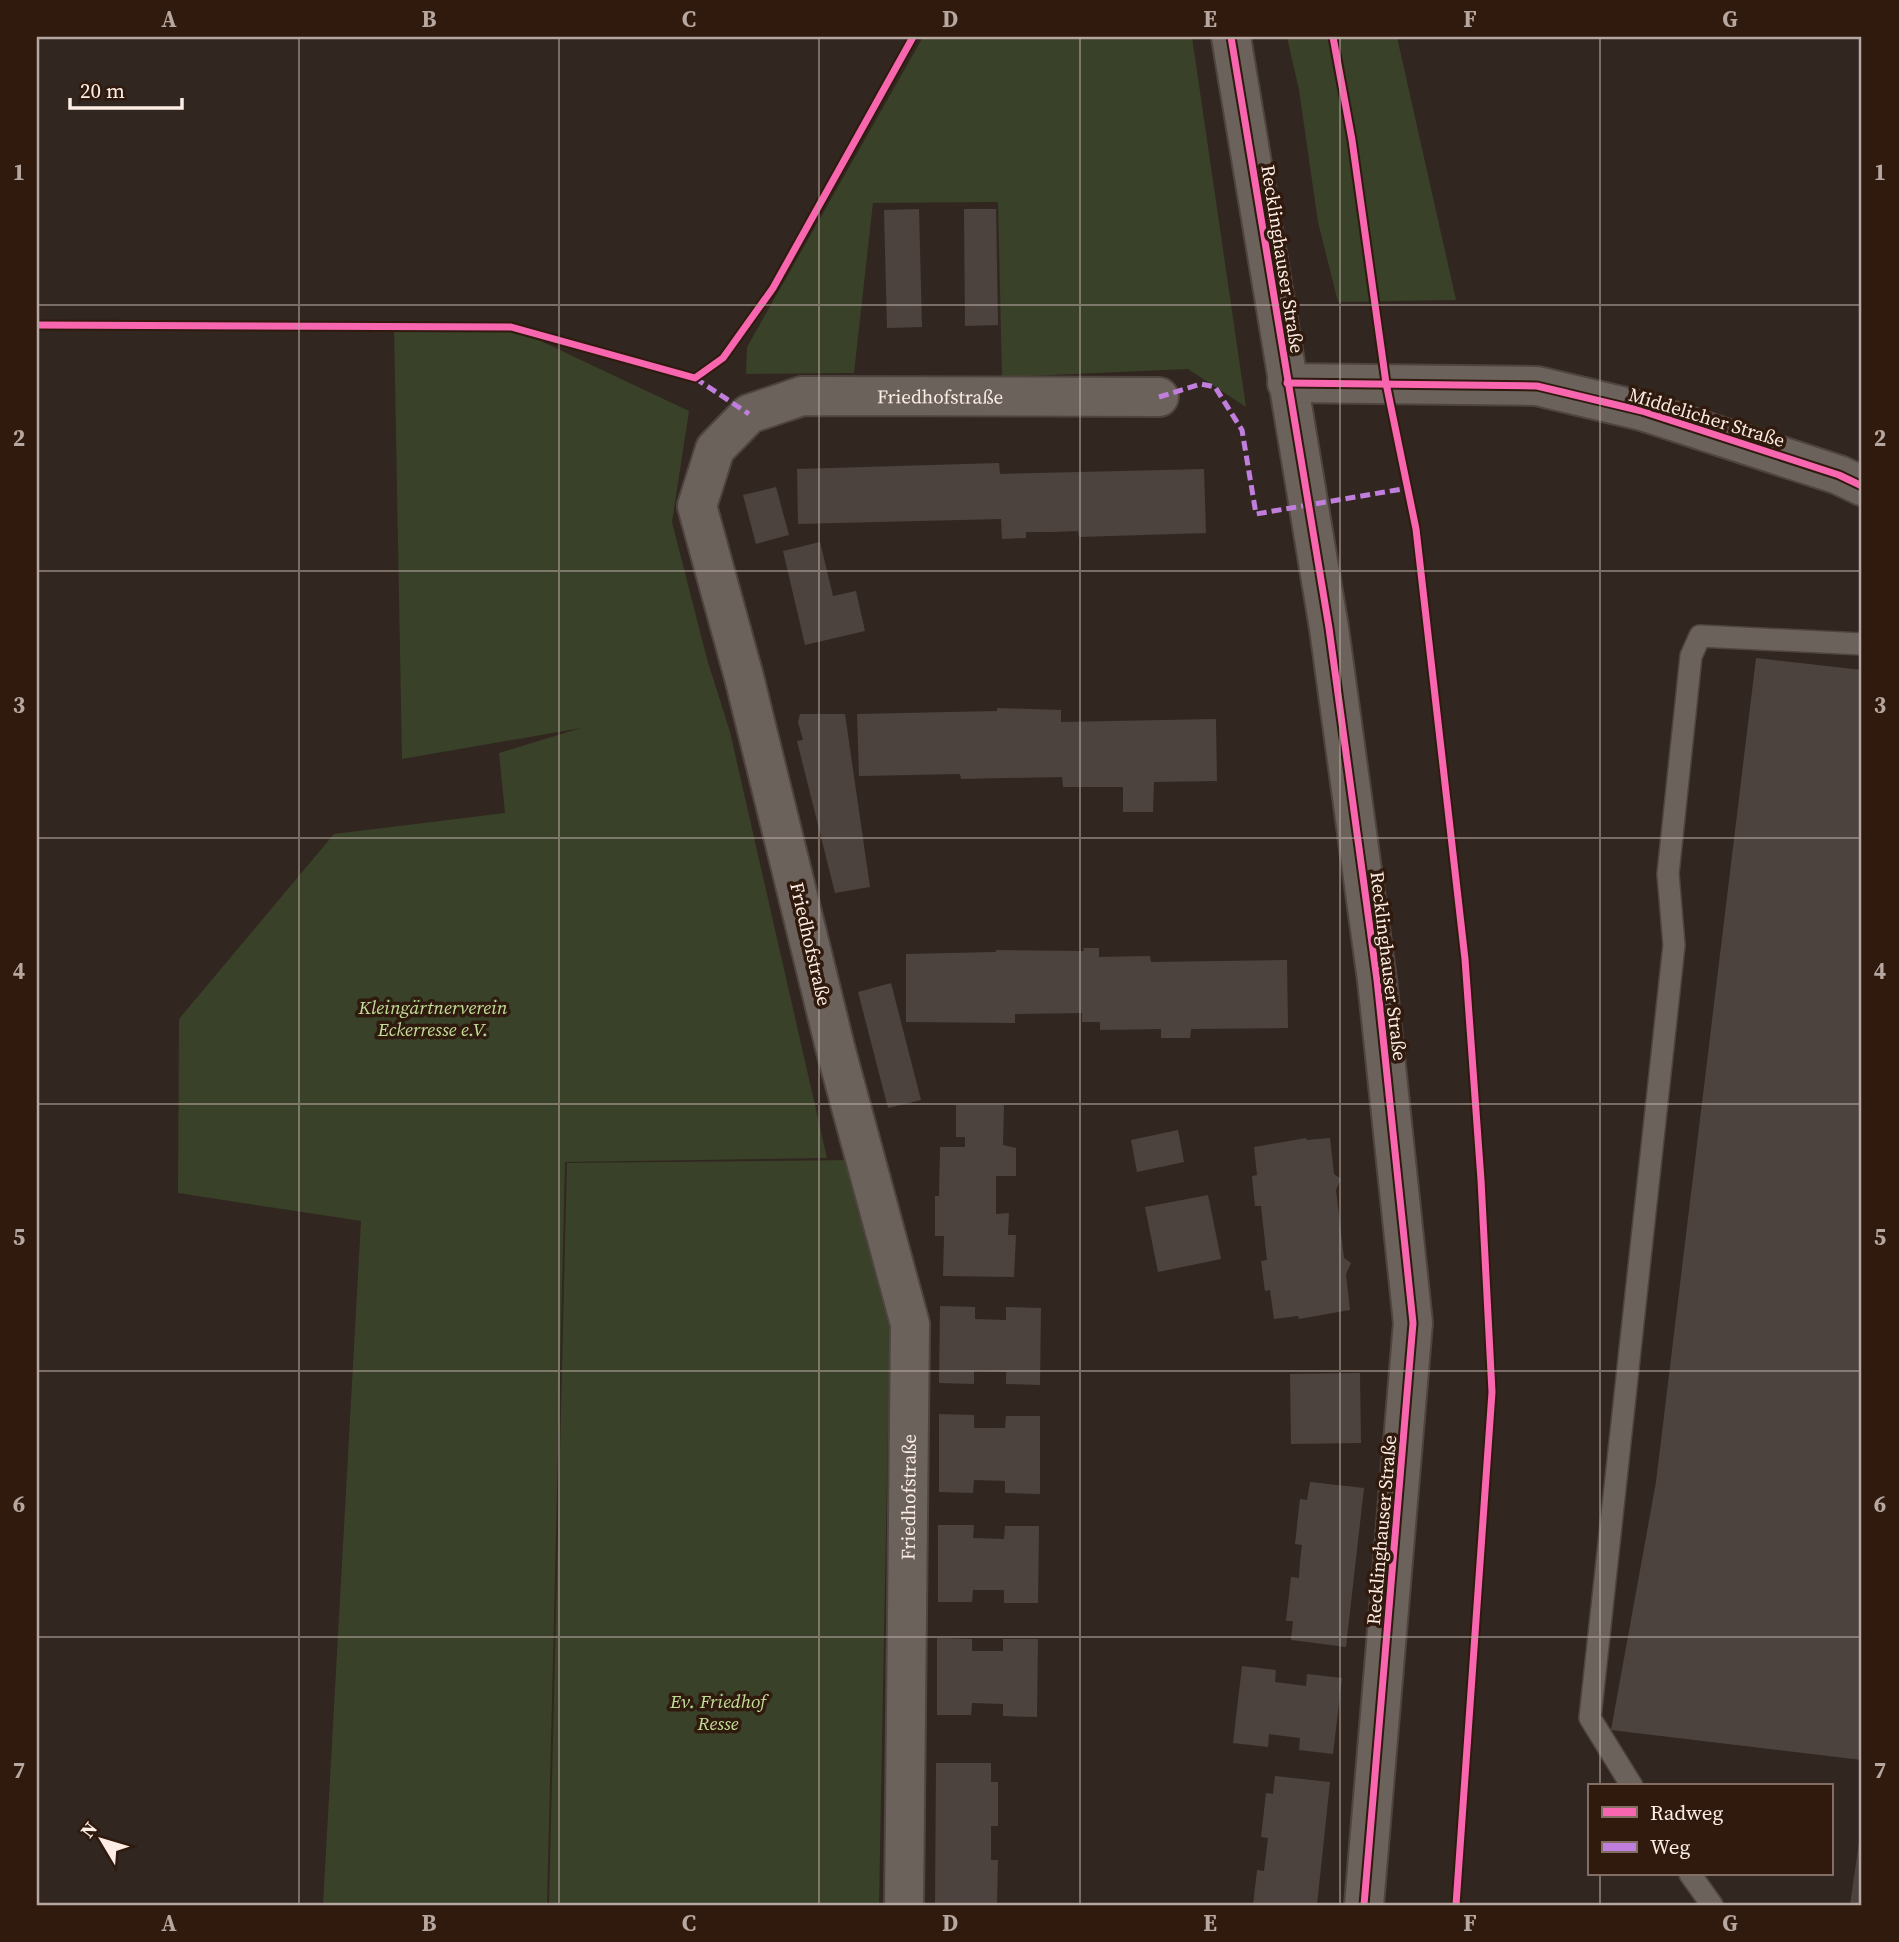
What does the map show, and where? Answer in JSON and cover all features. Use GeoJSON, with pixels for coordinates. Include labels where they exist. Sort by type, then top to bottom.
{"type":"FeatureCollection","features":[{"type":"Feature","properties":{"kind":"street","name":"Recklinghauser Straße"},"geometry":{"type":"LineString","coordinates":[[1231,37],[1329,628],[1377,980],[1414,1331],[1364,1905]]}},
{"type":"Feature","properties":{"kind":"street","name":"Middelicher Straße"},"geometry":{"type":"LineString","coordinates":[[1287,383],[1537,386],[1642,411],[1862,486]]}},
{"type":"Feature","properties":{"kind":"street","name":"Friedhofstraße"},"geometry":{"type":"LineString","coordinates":[[904,1905],[910,1324],[836,1051],[744,677],[697,506],[715,449],[749,414],[802,396],[1159,397]]}},
{"type":"Feature","properties":{"kind":"lane"},"geometry":{"type":"LineString","coordinates":[[1631,1784],[1590,1718],[1672,972],[1674,945],[1668,874],[1691,656],[1700,636],[1862,644]]}},
{"type":"Feature","properties":{"kind":"lane"},"geometry":{"type":"LineString","coordinates":[[1691,1876],[1712,1905]]}},
{"type":"Feature","properties":{"kind":"green space"},"geometry":{"type":"Polygon","coordinates":[[[923,37],[1192,37],[1246,407],[1188,369],[1002,377],[998,202],[873,203],[854,373],[746,374],[747,347],[923,37]]]}},
{"type":"Feature","properties":{"kind":"green space"},"geometry":{"type":"Polygon","coordinates":[[[1287,37],[1397,37],[1456,300],[1338,302],[1318,222],[1299,90],[1287,37]]]}},
{"type":"Feature","properties":{"kind":"green space","name":"Kleingärtnerverein Eckerresse e.V."},"geometry":{"type":"Polygon","coordinates":[[[394,327],[511,327],[689,411],[672,522],[707,659],[730,732],[827,1158],[565,1162],[547,1905],[323,1905],[361,1221],[178,1193],[179,1019],[334,834],[505,813],[499,753],[581,728],[402,759],[394,327]]]}},
{"type":"Feature","properties":{"kind":"green space","name":"Ev. Friedhof Resse"},"geometry":{"type":"Polygon","coordinates":[[[857,1160],[890,1320],[879,1905],[549,1905],[567,1163],[857,1160]]]}},
{"type":"Feature","properties":{"kind":"building"},"geometry":{"type":"Polygon","coordinates":[[[919,209],[922,327],[887,328],[884,210],[919,209]]]}},
{"type":"Feature","properties":{"kind":"building"},"geometry":{"type":"Polygon","coordinates":[[[964,209],[996,209],[998,325],[965,326],[964,209]]]}},
{"type":"Feature","properties":{"kind":"building"},"geometry":{"type":"Polygon","coordinates":[[[999,463],[1000,474],[1204,469],[1206,533],[1079,537],[1078,531],[1026,532],[1026,538],[1002,539],[1001,519],[798,524],[797,469],[999,463]]]}},
{"type":"Feature","properties":{"kind":"building"},"geometry":{"type":"Polygon","coordinates":[[[776,487],[789,535],[756,544],[743,495],[776,487]]]}},
{"type":"Feature","properties":{"kind":"building"},"geometry":{"type":"Polygon","coordinates":[[[820,542],[833,596],[856,591],[865,631],[805,645],[783,551],[820,542]]]}},
{"type":"Feature","properties":{"kind":"building"},"geometry":{"type":"Polygon","coordinates":[[[1756,658],[1862,670],[1862,1760],[1611,1730],[1656,1482],[1756,658]]]}},
{"type":"Feature","properties":{"kind":"building"},"geometry":{"type":"Polygon","coordinates":[[[997,708],[1061,710],[1061,722],[1216,719],[1217,781],[1154,782],[1153,812],[1123,812],[1123,787],[1063,787],[1062,777],[961,779],[960,774],[859,776],[857,714],[997,711],[997,708]]]}},
{"type":"Feature","properties":{"kind":"building"},"geometry":{"type":"Polygon","coordinates":[[[800,714],[845,714],[870,887],[835,893],[797,741],[803,740],[798,722],[800,714]]]}},
{"type":"Feature","properties":{"kind":"building"},"geometry":{"type":"Polygon","coordinates":[[[1083,948],[1099,948],[1099,957],[1150,956],[1151,962],[1287,960],[1288,1028],[1191,1029],[1190,1038],[1161,1038],[1161,1029],[1100,1030],[1100,1022],[1082,1022],[1082,1013],[1015,1014],[1015,1023],[906,1022],[906,954],[996,950],[1084,951],[1083,948]]]}},
{"type":"Feature","properties":{"kind":"building"},"geometry":{"type":"Polygon","coordinates":[[[891,983],[921,1100],[888,1108],[858,992],[891,983]]]}},
{"type":"Feature","properties":{"kind":"building"},"geometry":{"type":"Polygon","coordinates":[[[956,1105],[1004,1105],[1003,1145],[1016,1148],[1016,1176],[996,1176],[996,1214],[1009,1213],[1008,1235],[1016,1235],[1014,1277],[943,1276],[944,1236],[935,1236],[935,1196],[939,1196],[940,1147],[965,1147],[965,1137],[956,1137],[956,1105]]]}},
{"type":"Feature","properties":{"kind":"building"},"geometry":{"type":"Polygon","coordinates":[[[1178,1130],[1184,1162],[1137,1172],[1131,1140],[1178,1130]]]}},
{"type":"Feature","properties":{"kind":"building"},"geometry":{"type":"Polygon","coordinates":[[[1306,1138],[1330,1138],[1334,1174],[1341,1179],[1336,1190],[1344,1258],[1351,1263],[1346,1274],[1350,1310],[1299,1319],[1298,1316],[1274,1319],[1270,1290],[1265,1291],[1261,1261],[1267,1260],[1261,1206],[1255,1206],[1252,1176],[1257,1175],[1254,1147],[1306,1138]]]}},
{"type":"Feature","properties":{"kind":"building"},"geometry":{"type":"Polygon","coordinates":[[[1208,1195],[1221,1259],[1158,1272],[1145,1207],[1208,1195]]]}},
{"type":"Feature","properties":{"kind":"building"},"geometry":{"type":"Polygon","coordinates":[[[940,1306],[975,1307],[975,1319],[1006,1320],[1006,1307],[1041,1308],[1040,1385],[1006,1384],[1006,1372],[974,1371],[974,1384],[939,1383],[940,1306]]]}},
{"type":"Feature","properties":{"kind":"building"},"geometry":{"type":"Polygon","coordinates":[[[1360,1373],[1361,1443],[1291,1444],[1290,1374],[1360,1373]]]}},
{"type":"Feature","properties":{"kind":"building"},"geometry":{"type":"Polygon","coordinates":[[[939,1414],[974,1415],[974,1428],[1005,1428],[1006,1416],[1040,1416],[1040,1494],[1005,1493],[1005,1481],[974,1480],[973,1493],[939,1492],[939,1414]]]}},
{"type":"Feature","properties":{"kind":"building"},"geometry":{"type":"Polygon","coordinates":[[[1310,1482],[1364,1488],[1346,1647],[1291,1640],[1293,1621],[1286,1621],[1291,1577],[1299,1578],[1302,1545],[1295,1544],[1300,1499],[1307,1500],[1310,1482]]]}},
{"type":"Feature","properties":{"kind":"building"},"geometry":{"type":"Polygon","coordinates":[[[938,1525],[974,1525],[973,1538],[1004,1539],[1005,1526],[1039,1526],[1038,1603],[1004,1603],[1004,1590],[973,1590],[972,1602],[938,1602],[938,1525]]]}},
{"type":"Feature","properties":{"kind":"building"},"geometry":{"type":"Polygon","coordinates":[[[937,1638],[972,1639],[972,1651],[1003,1651],[1003,1639],[1038,1639],[1037,1717],[1003,1716],[1003,1704],[972,1703],[971,1715],[937,1715],[937,1638]]]}},
{"type":"Feature","properties":{"kind":"building"},"geometry":{"type":"Polygon","coordinates":[[[1242,1666],[1276,1670],[1275,1682],[1306,1686],[1307,1674],[1342,1678],[1333,1754],[1299,1750],[1300,1738],[1269,1734],[1268,1747],[1233,1743],[1242,1666]]]}},
{"type":"Feature","properties":{"kind":"building"},"geometry":{"type":"Polygon","coordinates":[[[936,1763],[991,1763],[991,1782],[998,1782],[998,1826],[991,1826],[991,1860],[998,1860],[997,1904],[935,1905],[936,1763]]]}},
{"type":"Feature","properties":{"kind":"building"},"geometry":{"type":"Polygon","coordinates":[[[1275,1776],[1330,1782],[1317,1905],[1253,1905],[1257,1870],[1264,1871],[1268,1838],[1261,1837],[1266,1793],[1273,1794],[1275,1776]]]}},
{"type":"Feature","properties":{"kind":"building"},"geometry":{"type":"Polygon","coordinates":[[[1861,1828],[1862,1905],[1850,1905],[1861,1828]]]}},
{"type":"Feature","properties":{"kind":"marked path"},"geometry":{"type":"LineString","coordinates":[[695,378],[749,414]]}},
{"type":"Feature","properties":{"kind":"marked path"},"geometry":{"type":"LineString","coordinates":[[1159,397],[1201,384],[1215,387],[1242,430],[1256,514],[1408,488]]}},
{"type":"Feature","properties":{"kind":"cycle path"},"geometry":{"type":"LineString","coordinates":[[37,325],[511,327],[695,378],[723,358],[773,288],[913,37]]}},
{"type":"Feature","properties":{"kind":"cycle path"},"geometry":{"type":"LineString","coordinates":[[1231,37],[1329,628],[1377,980],[1413,1323],[1364,1905]]}},
{"type":"Feature","properties":{"kind":"cycle path"},"geometry":{"type":"LineString","coordinates":[[1333,37],[1352,140],[1386,383],[1416,529],[1465,959],[1481,1180],[1492,1392],[1456,1905]]}},
{"type":"Feature","properties":{"kind":"cycle path"},"geometry":{"type":"LineString","coordinates":[[1287,383],[1537,386],[1642,411],[1839,475],[1862,486]]}}]}
